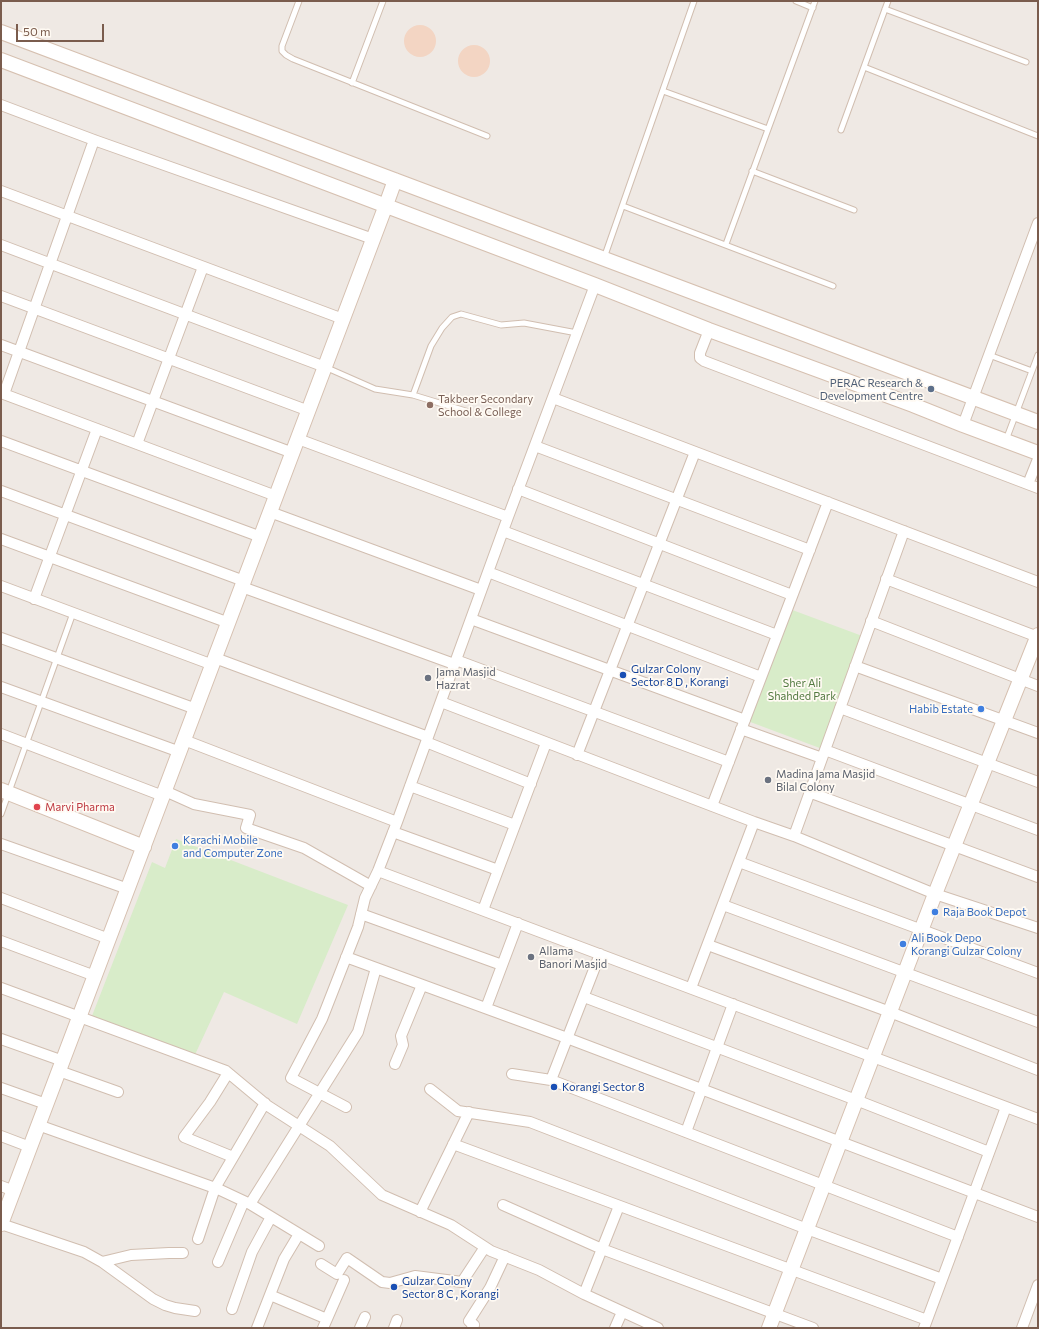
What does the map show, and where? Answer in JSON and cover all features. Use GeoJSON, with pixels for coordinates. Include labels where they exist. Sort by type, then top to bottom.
{"type":"FeatureCollection","features":[{"type":"Feature","properties":{"kind":"street"},"geometry":{"type":"LineString","coordinates":[[1,32],[1038,422]]}},
{"type":"Feature","properties":{"kind":"street"},"geometry":{"type":"LineString","coordinates":[[1,60],[595,285],[707,334],[913,405],[1005,441],[1035,471]]}},
{"type":"Feature","properties":{"kind":"street"},"geometry":{"type":"LineString","coordinates":[[1,105],[94,140],[373,239]]}},
{"type":"Feature","properties":{"kind":"street"},"geometry":{"type":"LineString","coordinates":[[94,140],[19,351],[2,393],[276,496]]}},
{"type":"Feature","properties":{"kind":"street"},"geometry":{"type":"LineString","coordinates":[[195,1311],[175,1308],[159,1302],[102,1262],[84,1252],[1,1224],[7,1189],[30,1147],[80,1017],[309,411],[394,180]]}},
{"type":"Feature","properties":{"kind":"street"},"geometry":{"type":"LineString","coordinates":[[1,191],[343,319]]}},
{"type":"Feature","properties":{"kind":"street"},"geometry":{"type":"LineString","coordinates":[[963,425],[1038,224]]}},
{"type":"Feature","properties":{"kind":"street"},"geometry":{"type":"LineString","coordinates":[[1,245],[325,366]]}},
{"type":"Feature","properties":{"kind":"street"},"geometry":{"type":"LineString","coordinates":[[137,444],[203,267]]}},
{"type":"Feature","properties":{"kind":"street"},"geometry":{"type":"LineString","coordinates":[[346,1107],[291,1078],[322,1019],[358,927],[365,898],[378,871],[397,822],[518,489],[595,285]]}},
{"type":"Feature","properties":{"kind":"street"},"geometry":{"type":"LineString","coordinates":[[1,296],[309,411]]}},
{"type":"Feature","properties":{"kind":"street"},"geometry":{"type":"LineString","coordinates":[[707,334],[700,353],[700,358],[704,361],[1035,471]]}},
{"type":"Feature","properties":{"kind":"street"},"geometry":{"type":"LineString","coordinates":[[1,345],[293,453]]}},
{"type":"Feature","properties":{"kind":"street"},"geometry":{"type":"LineString","coordinates":[[553,398],[1038,582]]}},
{"type":"Feature","properties":{"kind":"street"},"geometry":{"type":"LineString","coordinates":[[34,599],[97,429]]}},
{"type":"Feature","properties":{"kind":"street"},"geometry":{"type":"LineString","coordinates":[[298,439],[508,517]]}},
{"type":"Feature","properties":{"kind":"street"},"geometry":{"type":"LineString","coordinates":[[1,441],[261,537]]}},
{"type":"Feature","properties":{"kind":"street"},"geometry":{"type":"LineString","coordinates":[[534,446],[810,550]]}},
{"type":"Feature","properties":{"kind":"street"},"geometry":{"type":"LineString","coordinates":[[577,755],[695,452]]}},
{"type":"Feature","properties":{"kind":"street"},"geometry":{"type":"LineString","coordinates":[[518,489],[792,595]]}},
{"type":"Feature","properties":{"kind":"street"},"geometry":{"type":"LineString","coordinates":[[1,491],[243,584],[729,762]]}},
{"type":"Feature","properties":{"kind":"street"},"geometry":{"type":"LineString","coordinates":[[712,806],[828,502]]}},
{"type":"Feature","properties":{"kind":"street"},"geometry":{"type":"LineString","coordinates":[[270,512],[481,590]]}},
{"type":"Feature","properties":{"kind":"street"},"geometry":{"type":"LineString","coordinates":[[503,531],[777,635]]}},
{"type":"Feature","properties":{"kind":"street"},"geometry":{"type":"LineString","coordinates":[[794,836],[904,531]]}},
{"type":"Feature","properties":{"kind":"street"},"geometry":{"type":"LineString","coordinates":[[1,539],[229,623]]}},
{"type":"Feature","properties":{"kind":"street"},"geometry":{"type":"LineString","coordinates":[[488,572],[761,677]]}},
{"type":"Feature","properties":{"kind":"street"},"geometry":{"type":"LineString","coordinates":[[769,1328],[935,894],[1038,636],[886,579]]}},
{"type":"Feature","properties":{"kind":"street"},"geometry":{"type":"LineString","coordinates":[[1,586],[427,739],[531,784]]}},
{"type":"Feature","properties":{"kind":"street"},"geometry":{"type":"LineString","coordinates":[[471,619],[610,671],[743,725],[1038,830]]}},
{"type":"Feature","properties":{"kind":"street"},"geometry":{"type":"LineString","coordinates":[[871,621],[1038,686]]}},
{"type":"Feature","properties":{"kind":"street"},"geometry":{"type":"LineString","coordinates":[[1,638],[196,709]]}},
{"type":"Feature","properties":{"kind":"street"},"geometry":{"type":"LineString","coordinates":[[855,666],[1038,733]]}},
{"type":"Feature","properties":{"kind":"street"},"geometry":{"type":"LineString","coordinates":[[1,687],[182,746],[397,822]]}},
{"type":"Feature","properties":{"kind":"street"},"geometry":{"type":"LineString","coordinates":[[440,702],[794,836],[935,894],[1038,928]]}},
{"type":"Feature","properties":{"kind":"street"},"geometry":{"type":"LineString","coordinates":[[840,708],[1038,782]]}},
{"type":"Feature","properties":{"kind":"street"},"geometry":{"type":"LineString","coordinates":[[1,734],[194,804],[250,815],[246,828],[304,848],[371,886]]}},
{"type":"Feature","properties":{"kind":"street"},"geometry":{"type":"LineString","coordinates":[[483,910],[546,743]]}},
{"type":"Feature","properties":{"kind":"street"},"geometry":{"type":"LineString","coordinates":[[410,786],[515,825]]}},
{"type":"Feature","properties":{"kind":"street"},"geometry":{"type":"LineString","coordinates":[[5,791],[144,847]]}},
{"type":"Feature","properties":{"kind":"street"},"geometry":{"type":"LineString","coordinates":[[809,792],[1038,877]]}},
{"type":"Feature","properties":{"kind":"street"},"geometry":{"type":"LineString","coordinates":[[691,988],[754,822]]}},
{"type":"Feature","properties":{"kind":"street"},"geometry":{"type":"LineString","coordinates":[[393,832],[498,870]]}},
{"type":"Feature","properties":{"kind":"street"},"geometry":{"type":"LineString","coordinates":[[1,844],[128,889]]}},
{"type":"Feature","properties":{"kind":"street"},"geometry":{"type":"LineString","coordinates":[[739,862],[1038,973]]}},
{"type":"Feature","properties":{"kind":"street"},"geometry":{"type":"LineString","coordinates":[[378,871],[1038,1119]]}},
{"type":"Feature","properties":{"kind":"street"},"geometry":{"type":"LineString","coordinates":[[1,898],[109,939]]}},
{"type":"Feature","properties":{"kind":"street"},"geometry":{"type":"LineString","coordinates":[[723,905],[1038,1022]]}},
{"type":"Feature","properties":{"kind":"street"},"geometry":{"type":"LineString","coordinates":[[361,914],[502,965]]}},
{"type":"Feature","properties":{"kind":"street"},"geometry":{"type":"LineString","coordinates":[[486,1008],[518,923]]}},
{"type":"Feature","properties":{"kind":"street"},"geometry":{"type":"LineString","coordinates":[[1,942],[95,976]]}},
{"type":"Feature","properties":{"kind":"street"},"geometry":{"type":"LineString","coordinates":[[708,945],[890,1012],[1038,1070]]}},
{"type":"Feature","properties":{"kind":"street"},"geometry":{"type":"LineString","coordinates":[[551,1080],[600,954]]}},
{"type":"Feature","properties":{"kind":"street"},"geometry":{"type":"LineString","coordinates":[[346,957],[567,1038],[1038,1217]]}},
{"type":"Feature","properties":{"kind":"street"},"geometry":{"type":"LineString","coordinates":[[218,1262],[247,1202],[299,1126],[358,1032],[376,968]]}},
{"type":"Feature","properties":{"kind":"street"},"geometry":{"type":"LineString","coordinates":[[395,1064],[403,1045],[401,1036],[422,985]]}},
{"type":"Feature","properties":{"kind":"street"},"geometry":{"type":"LineString","coordinates":[[1,988],[228,1073],[265,1103],[330,1146],[382,1195],[451,1225],[491,1251],[539,1270],[584,1294],[658,1328]]}},
{"type":"Feature","properties":{"kind":"street"},"geometry":{"type":"LineString","coordinates":[[584,997],[989,1152]]}},
{"type":"Feature","properties":{"kind":"street"},"geometry":{"type":"LineString","coordinates":[[686,1132],[733,1004]]}},
{"type":"Feature","properties":{"kind":"street"},"geometry":{"type":"LineString","coordinates":[[1,1039],[118,1092]]}},
{"type":"Feature","properties":{"kind":"street"},"geometry":{"type":"LineString","coordinates":[[228,1073],[210,1102],[184,1137],[233,1157]]}},
{"type":"Feature","properties":{"kind":"street"},"geometry":{"type":"LineString","coordinates":[[512,1074],[551,1080],[958,1237]]}},
{"type":"Feature","properties":{"kind":"street"},"geometry":{"type":"LineString","coordinates":[[1,1088],[46,1104]]}},
{"type":"Feature","properties":{"kind":"street"},"geometry":{"type":"LineString","coordinates":[[430,1089],[458,1111],[530,1122],[807,1229],[942,1279]]}},
{"type":"Feature","properties":{"kind":"street"},"geometry":{"type":"LineString","coordinates":[[198,1239],[215,1188],[265,1103]]}},
{"type":"Feature","properties":{"kind":"street"},"geometry":{"type":"LineString","coordinates":[[453,1144],[791,1270],[926,1324],[1006,1107]]}},
{"type":"Feature","properties":{"kind":"street"},"geometry":{"type":"LineString","coordinates":[[420,1212],[469,1112]]}},
{"type":"Feature","properties":{"kind":"street"},"geometry":{"type":"LineString","coordinates":[[38,1125],[215,1188],[247,1202],[319,1246]]}},
{"type":"Feature","properties":{"kind":"street"},"geometry":{"type":"LineString","coordinates":[[1,1136],[30,1147]]}},
{"type":"Feature","properties":{"kind":"street"},"geometry":{"type":"LineString","coordinates":[[503,1205],[602,1249],[813,1328]]}},
{"type":"Feature","properties":{"kind":"street"},"geometry":{"type":"LineString","coordinates":[[584,1294],[619,1206]]}},
{"type":"Feature","properties":{"kind":"street"},"geometry":{"type":"LineString","coordinates":[[232,1309],[252,1252],[271,1217]]}},
{"type":"Feature","properties":{"kind":"street"},"geometry":{"type":"LineString","coordinates":[[257,1328],[284,1260],[299,1234]]}},
{"type":"Feature","properties":{"kind":"street"},"geometry":{"type":"LineString","coordinates":[[321,1264],[337,1274],[347,1258],[382,1282],[390,1283],[415,1276],[462,1282],[485,1247]]}},
{"type":"Feature","properties":{"kind":"street"},"geometry":{"type":"LineString","coordinates":[[102,1262],[131,1255],[168,1252],[183,1253]]}},
{"type":"Feature","properties":{"kind":"street"},"geometry":{"type":"LineString","coordinates":[[472,1328],[474,1325],[469,1321],[490,1288],[505,1256]]}},
{"type":"Feature","properties":{"kind":"street"},"geometry":{"type":"LineString","coordinates":[[270,1295],[325,1324],[344,1280]]}},
{"type":"Feature","properties":{"kind":"street"},"geometry":{"type":"LineString","coordinates":[[1022,1328],[1038,1285]]}},
{"type":"Feature","properties":{"kind":"street"},"geometry":{"type":"LineString","coordinates":[[1028,1310],[1038,1314]]}},
{"type":"Feature","properties":{"kind":"street"},"geometry":{"type":"LineString","coordinates":[[615,1328],[622,1312]]}},
{"type":"Feature","properties":{"kind":"street"},"geometry":{"type":"LineString","coordinates":[[360,1328],[365,1318]]}},
{"type":"Feature","properties":{"kind":"lane"},"geometry":{"type":"LineString","coordinates":[[299,1],[282,46],[282,51],[286,55],[352,83],[487,136]]}},
{"type":"Feature","properties":{"kind":"lane"},"geometry":{"type":"LineString","coordinates":[[352,83],[383,1]]}},
{"type":"Feature","properties":{"kind":"lane"},"geometry":{"type":"LineString","coordinates":[[604,258],[694,1]]}},
{"type":"Feature","properties":{"kind":"lane"},"geometry":{"type":"LineString","coordinates":[[796,1],[812,8]]}},
{"type":"Feature","properties":{"kind":"lane"},"geometry":{"type":"LineString","coordinates":[[726,244],[815,1]]}},
{"type":"Feature","properties":{"kind":"lane"},"geometry":{"type":"LineString","coordinates":[[841,130],[888,1]]}},
{"type":"Feature","properties":{"kind":"lane"},"geometry":{"type":"LineString","coordinates":[[885,9],[1026,62]]}},
{"type":"Feature","properties":{"kind":"lane"},"geometry":{"type":"LineString","coordinates":[[864,67],[1038,136]]}},
{"type":"Feature","properties":{"kind":"lane"},"geometry":{"type":"LineString","coordinates":[[663,91],[768,129]]}},
{"type":"Feature","properties":{"kind":"lane"},"geometry":{"type":"LineString","coordinates":[[752,171],[854,210]]}},
{"type":"Feature","properties":{"kind":"lane"},"geometry":{"type":"LineString","coordinates":[[623,206],[834,286]]}},
{"type":"Feature","properties":{"kind":"lane"},"geometry":{"type":"LineString","coordinates":[[413,395],[431,346],[442,328],[452,317],[462,314],[501,325],[524,323],[577,333]]}},
{"type":"Feature","properties":{"kind":"lane"},"geometry":{"type":"LineString","coordinates":[[989,355],[1032,371]]}},
{"type":"Feature","properties":{"kind":"lane"},"geometry":{"type":"LineString","coordinates":[[1005,441],[1038,355]]}},
{"type":"Feature","properties":{"kind":"lane"},"geometry":{"type":"LineString","coordinates":[[325,366],[375,389],[413,395],[469,412]]}},
{"type":"Feature","properties":{"kind":"lane"},"geometry":{"type":"LineString","coordinates":[[1,814],[5,791],[26,744],[73,613]]}},
{"type":"Feature","properties":{"kind":"shaded area"},"geometry":{"type":"Polygon","coordinates":[[[1,1],[1038,1],[1038,1328],[1,1328],[1,1]]]}},
{"type":"Feature","properties":{"kind":"green space","name":"Sher Ali Shahded Park"},"geometry":{"type":"Polygon","coordinates":[[[787,608],[865,637],[825,750],[745,720],[787,608]]]}},
{"type":"Feature","properties":{"kind":"green space"},"geometry":{"type":"Polygon","coordinates":[[[176,839],[348,905],[297,1024],[224,992],[193,1059],[90,1021],[152,862],[165,868],[176,839]]]}},
{"type":"Feature","properties":{"kind":"building"},"geometry":{"type":"Polygon","coordinates":[[[417,25],[423,25],[433,32],[436,41],[435,47],[429,54],[423,57],[417,57],[407,50],[404,44],[404,38],[411,28],[417,25]]]}},
{"type":"Feature","properties":{"kind":"building"},"geometry":{"type":"Polygon","coordinates":[[[471,45],[477,45],[487,52],[490,61],[489,67],[483,74],[477,77],[471,77],[461,70],[458,64],[458,58],[465,48],[471,45]]]}},
{"type":"Feature","properties":{"kind":"place","name":"PERAC Research & Development Centre"},"geometry":{"type":"Point","coordinates":[931,389]}},
{"type":"Feature","properties":{"kind":"place","name":"Takbeer Secondary School & College"},"geometry":{"type":"Point","coordinates":[430,405]}},
{"type":"Feature","properties":{"kind":"place","name":"Gulzar Colony Sector 8 D , Korangi"},"geometry":{"type":"Point","coordinates":[623,675]}},
{"type":"Feature","properties":{"kind":"place","name":"Jama Masjid Hazrat"},"geometry":{"type":"Point","coordinates":[428,678]}},
{"type":"Feature","properties":{"kind":"place","name":"Habib Estate"},"geometry":{"type":"Point","coordinates":[981,709]}},
{"type":"Feature","properties":{"kind":"place","name":"Madina Jama Masjid Bilal Colony"},"geometry":{"type":"Point","coordinates":[768,780]}},
{"type":"Feature","properties":{"kind":"place","name":"Marvi Pharma"},"geometry":{"type":"Point","coordinates":[37,807]}},
{"type":"Feature","properties":{"kind":"place","name":"Karachi Mobile and Computer Zone"},"geometry":{"type":"Point","coordinates":[175,846]}},
{"type":"Feature","properties":{"kind":"place","name":"Raja Book Depot"},"geometry":{"type":"Point","coordinates":[935,912]}},
{"type":"Feature","properties":{"kind":"place","name":"Ali Book Depo Korangi Gulzar Colony"},"geometry":{"type":"Point","coordinates":[903,944]}},
{"type":"Feature","properties":{"kind":"place","name":"Allama Banori Masjid"},"geometry":{"type":"Point","coordinates":[531,957]}},
{"type":"Feature","properties":{"kind":"place","name":"Korangi Sector 8"},"geometry":{"type":"Point","coordinates":[554,1087]}},
{"type":"Feature","properties":{"kind":"place","name":"Gulzar Colony Sector 8 C , Korangi"},"geometry":{"type":"Point","coordinates":[394,1287]}}]}
